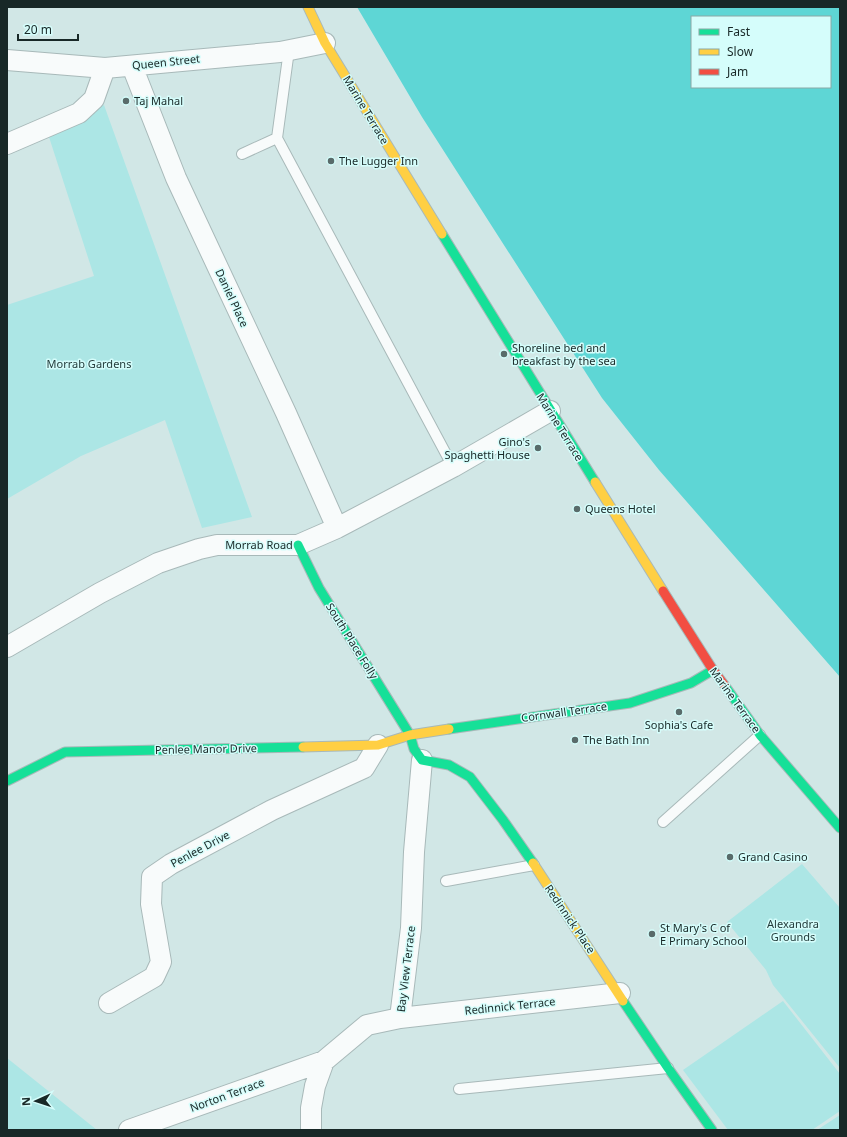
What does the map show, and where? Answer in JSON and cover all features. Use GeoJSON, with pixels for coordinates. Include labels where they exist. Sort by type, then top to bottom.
{"type":"FeatureCollection","features":[{"type":"Feature","properties":{"kind":"street","name":"Marine Terrace"},"geometry":{"type":"LineString","coordinates":[[308,7],[325,43],[668,601],[760,735],[840,828]]}},
{"type":"Feature","properties":{"kind":"street","name":"Queen Street"},"geometry":{"type":"LineString","coordinates":[[7,60],[105,68],[280,52],[325,43]]}},
{"type":"Feature","properties":{"kind":"street","name":"Daniel Place"},"geometry":{"type":"LineString","coordinates":[[132,66],[176,178],[286,413],[337,528]]}},
{"type":"Feature","properties":{"kind":"street"},"geometry":{"type":"LineString","coordinates":[[7,144],[79,112],[94,99],[105,68]]}},
{"type":"Feature","properties":{"kind":"street","name":"Morrab Road"},"geometry":{"type":"LineString","coordinates":[[7,646],[100,593],[158,563],[199,549],[218,545],[298,545],[337,528],[453,467],[550,411]]}},
{"type":"Feature","properties":{"kind":"street","name":"South Place Folly"},"geometry":{"type":"LineString","coordinates":[[298,545],[319,588],[410,735]]}},
{"type":"Feature","properties":{"kind":"street","name":"Cornwall Terrace"},"geometry":{"type":"LineString","coordinates":[[410,735],[630,702],[691,682],[714,670]]}},
{"type":"Feature","properties":{"kind":"street"},"geometry":{"type":"LineString","coordinates":[[410,735],[414,749],[422,760]]}},
{"type":"Feature","properties":{"kind":"street","name":"Penlee Manor Drive"},"geometry":{"type":"LineString","coordinates":[[7,781],[65,752],[378,745],[410,735]]}},
{"type":"Feature","properties":{"kind":"street","name":"Penlee Drive"},"geometry":{"type":"LineString","coordinates":[[109,1003],[154,977],[161,962],[151,904],[152,876],[171,864],[272,810],[364,768],[378,745]]}},
{"type":"Feature","properties":{"kind":"street","name":"Redinnick Place"},"geometry":{"type":"LineString","coordinates":[[422,760],[449,765],[470,777],[503,820],[534,865],[620,993],[707,1129]]}},
{"type":"Feature","properties":{"kind":"street","name":"Bay View Terrace"},"geometry":{"type":"LineString","coordinates":[[324,1061],[367,1025],[400,1018],[411,928],[414,852],[422,760]]}},
{"type":"Feature","properties":{"kind":"street","name":"Redinnick Terrace"},"geometry":{"type":"LineString","coordinates":[[400,1018],[620,993]]}},
{"type":"Feature","properties":{"kind":"street"},"geometry":{"type":"LineString","coordinates":[[311,1130],[311,1108],[315,1086],[324,1061]]}},
{"type":"Feature","properties":{"kind":"street","name":"Norton Terrace"},"geometry":{"type":"LineString","coordinates":[[129,1130],[324,1061]]}},
{"type":"Feature","properties":{"kind":"lane"},"geometry":{"type":"LineString","coordinates":[[289,50],[277,138],[453,467]]}},
{"type":"Feature","properties":{"kind":"lane"},"geometry":{"type":"LineString","coordinates":[[242,154],[277,138]]}},
{"type":"Feature","properties":{"kind":"lane"},"geometry":{"type":"LineString","coordinates":[[663,822],[760,735]]}},
{"type":"Feature","properties":{"kind":"lane"},"geometry":{"type":"LineString","coordinates":[[446,881],[534,865]]}},
{"type":"Feature","properties":{"kind":"lane"},"geometry":{"type":"LineString","coordinates":[[460,1089],[668,1068]]}},
{"type":"Feature","properties":{"kind":"green space","name":"Morrab Gardens"},"geometry":{"type":"Polygon","coordinates":[[[104,105],[252,517],[202,528],[165,420],[81,456],[7,499],[7,305],[94,276],[49,137],[104,105]]]}},
{"type":"Feature","properties":{"kind":"green space","name":"Alexandra Grounds"},"geometry":{"type":"Polygon","coordinates":[[[802,864],[840,908],[840,1068],[773,985],[766,970],[727,922],[802,864]]]}},
{"type":"Feature","properties":{"kind":"green space"},"geometry":{"type":"Polygon","coordinates":[[[783,1001],[840,1074],[840,1111],[812,1130],[728,1130],[683,1070],[783,1001]]]}},
{"type":"Feature","properties":{"kind":"green space"},"geometry":{"type":"Polygon","coordinates":[[[7,1058],[97,1130],[7,1130],[7,1058]]]}},
{"type":"Feature","properties":{"kind":"green space"},"geometry":{"type":"Polygon","coordinates":[[[840,1115],[840,1130],[817,1130],[840,1115]]]}},
{"type":"Feature","properties":{"kind":"water"},"geometry":{"type":"Polygon","coordinates":[[[357,7],[840,7],[840,677],[659,470],[602,398],[422,117],[357,7]]]}},
{"type":"Feature","properties":{"kind":"traffic: fast"},"geometry":{"type":"LineString","coordinates":[[442,234],[595,482]]}},
{"type":"Feature","properties":{"kind":"traffic: fast"},"geometry":{"type":"LineString","coordinates":[[298,545],[319,588],[410,735],[414,749],[422,760],[449,765],[470,777],[503,820],[533,863]]}},
{"type":"Feature","properties":{"kind":"traffic: fast"},"geometry":{"type":"LineString","coordinates":[[449,729],[630,703],[691,683],[713,670]]}},
{"type":"Feature","properties":{"kind":"traffic: fast"},"geometry":{"type":"LineString","coordinates":[[725,686],[760,735],[840,828]]}},
{"type":"Feature","properties":{"kind":"traffic: fast"},"geometry":{"type":"LineString","coordinates":[[7,781],[65,752],[303,747]]}},
{"type":"Feature","properties":{"kind":"traffic: fast"},"geometry":{"type":"LineString","coordinates":[[623,1001],[712,1130]]}},
{"type":"Feature","properties":{"kind":"traffic: slow"},"geometry":{"type":"LineString","coordinates":[[308,7],[325,43],[442,234]]}},
{"type":"Feature","properties":{"kind":"traffic: slow"},"geometry":{"type":"LineString","coordinates":[[595,482],[663,591]]}},
{"type":"Feature","properties":{"kind":"traffic: slow"},"geometry":{"type":"LineString","coordinates":[[303,747],[378,745],[410,735],[449,729]]}},
{"type":"Feature","properties":{"kind":"traffic: slow"},"geometry":{"type":"LineString","coordinates":[[533,863],[623,1001]]}},
{"type":"Feature","properties":{"kind":"traffic: jam"},"geometry":{"type":"LineString","coordinates":[[663,591],[713,670],[725,686]]}},
{"type":"Feature","properties":{"kind":"place","name":"Taj Mahal"},"geometry":{"type":"Point","coordinates":[126,101]}},
{"type":"Feature","properties":{"kind":"place","name":"The Lugger Inn"},"geometry":{"type":"Point","coordinates":[331,161]}},
{"type":"Feature","properties":{"kind":"place","name":"Shoreline bed and breakfast by the sea"},"geometry":{"type":"Point","coordinates":[504,354]}},
{"type":"Feature","properties":{"kind":"place","name":"Gino's Spaghetti House"},"geometry":{"type":"Point","coordinates":[538,448]}},
{"type":"Feature","properties":{"kind":"place","name":"Queens Hotel"},"geometry":{"type":"Point","coordinates":[577,509]}},
{"type":"Feature","properties":{"kind":"place","name":"Sophia's Cafe"},"geometry":{"type":"Point","coordinates":[679,712]}},
{"type":"Feature","properties":{"kind":"place","name":"The Bath Inn"},"geometry":{"type":"Point","coordinates":[575,740]}},
{"type":"Feature","properties":{"kind":"place","name":"Grand Casino"},"geometry":{"type":"Point","coordinates":[730,857]}},
{"type":"Feature","properties":{"kind":"place","name":"St Mary's C of E Primary School"},"geometry":{"type":"Point","coordinates":[652,934]}}]}
